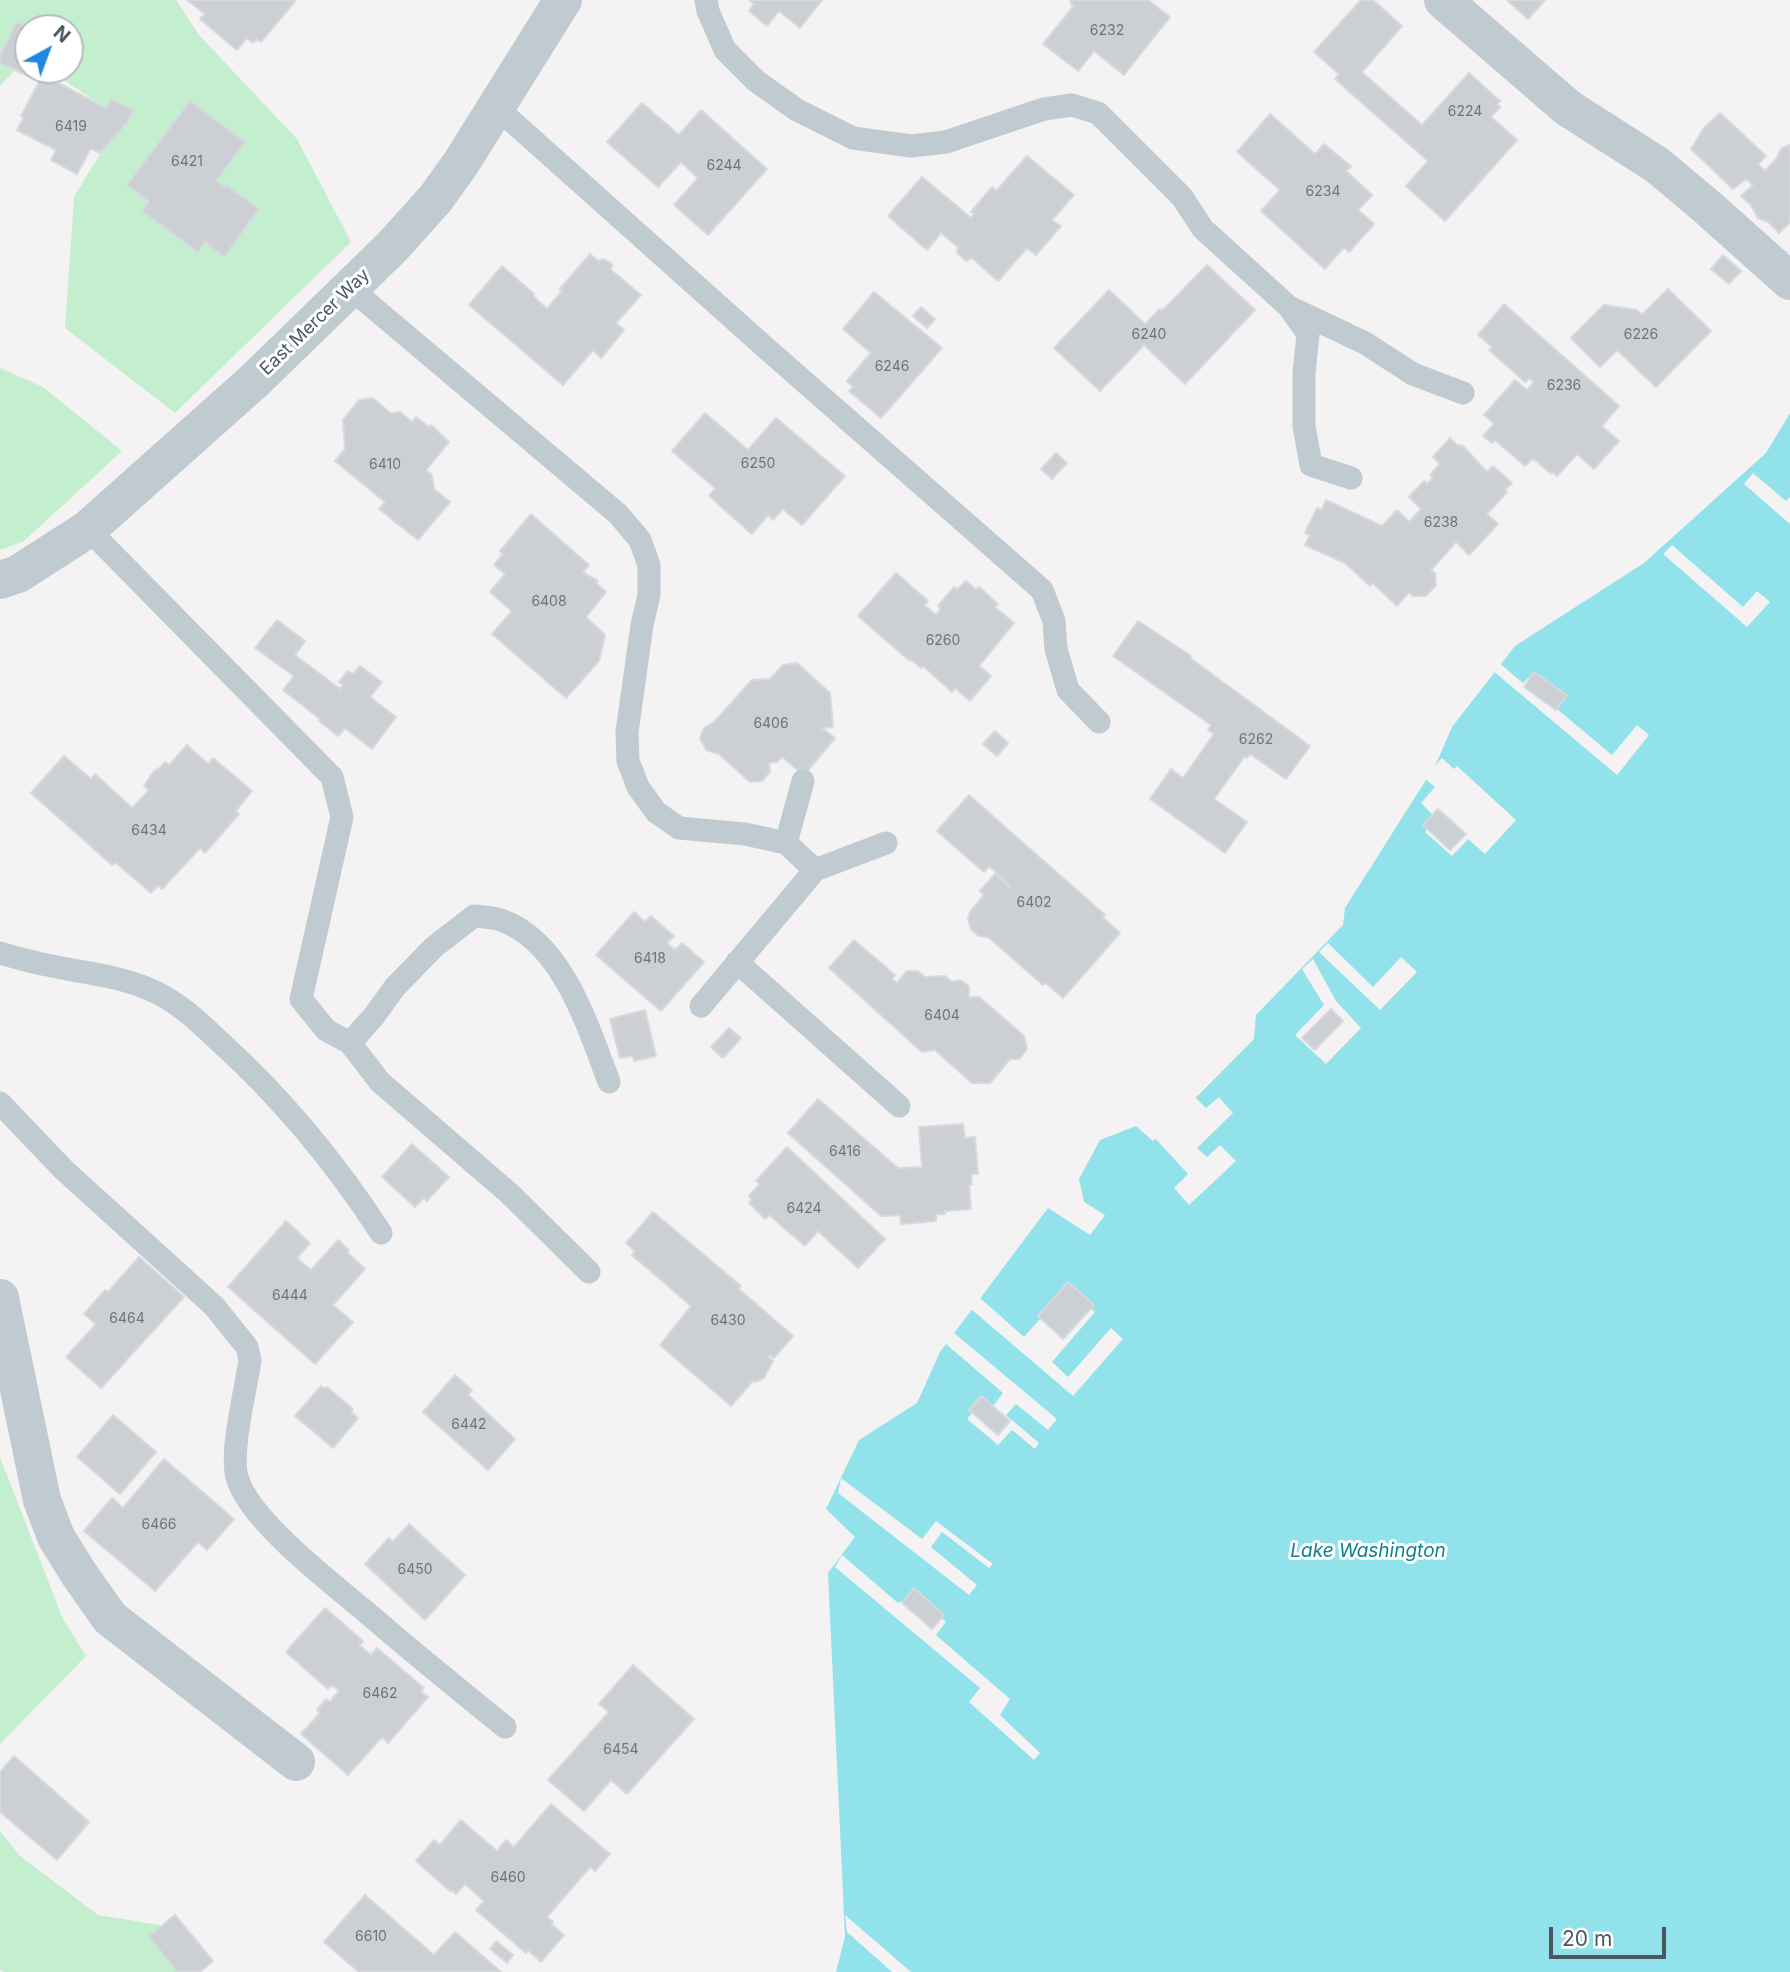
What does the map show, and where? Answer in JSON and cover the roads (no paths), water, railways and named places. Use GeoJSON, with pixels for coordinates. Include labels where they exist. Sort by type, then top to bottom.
{"type":"FeatureCollection","features":[{"type":"Feature","properties":{"kind":"street","name":"East Mercer Way"},"geometry":{"type":"LineString","coordinates":[[0,580],[18,574],[88,529],[254,381],[393,247],[436,198],[563,0]]}},
{"type":"Feature","properties":{"kind":"street"},"geometry":{"type":"LineString","coordinates":[[1443,0],[1568,108],[1657,165],[1790,281]]}},
{"type":"Feature","properties":{"kind":"street"},"geometry":{"type":"LineString","coordinates":[[0,1298],[42,1500],[56,1537],[79,1574],[110,1618],[296,1762]]}},
{"type":"Feature","properties":{"kind":"lane"},"geometry":{"type":"LineString","coordinates":[[706,0],[725,50],[756,81],[797,110],[853,138],[911,145],[946,142],[1044,109],[1072,105],[1098,113],[1182,197],[1203,229],[1289,307],[1308,334],[1304,373],[1304,426],[1311,465],[1351,478]]}},
{"type":"Feature","properties":{"kind":"lane"},"geometry":{"type":"LineString","coordinates":[[496,107],[1042,590],[1054,621],[1056,649],[1068,690],[1099,722]]}},
{"type":"Feature","properties":{"kind":"lane"},"geometry":{"type":"LineString","coordinates":[[350,288],[618,514],[640,540],[649,565],[649,595],[629,718],[628,761],[638,787],[656,812],[679,828],[745,834],[786,843],[815,870]]}},
{"type":"Feature","properties":{"kind":"lane"},"geometry":{"type":"LineString","coordinates":[[1289,307],[1365,343],[1413,374],[1463,393]]}},
{"type":"Feature","properties":{"kind":"lane"},"geometry":{"type":"LineString","coordinates":[[88,529],[332,777],[342,817],[301,999],[326,1030],[350,1043],[380,1082],[510,1194],[589,1272]]}},
{"type":"Feature","properties":{"kind":"lane"},"geometry":{"type":"LineString","coordinates":[[786,843],[803,781]]}},
{"type":"Feature","properties":{"kind":"lane"},"geometry":{"type":"LineString","coordinates":[[701,1006],[815,870],[886,843]]}},
{"type":"Feature","properties":{"kind":"lane"},"geometry":{"type":"LineString","coordinates":[[350,1043],[374,1016],[394,987],[435,947],[474,916],[500,919],[525,933],[553,961],[578,998],[610,1082]]}},
{"type":"Feature","properties":{"kind":"lane"},"geometry":{"type":"LineString","coordinates":[[0,953],[107,976],[151,990],[192,1016],[248,1067],[291,1112],[329,1158],[381,1233]]}},
{"type":"Feature","properties":{"kind":"lane"},"geometry":{"type":"LineString","coordinates":[[737,962],[899,1106]]}},
{"type":"Feature","properties":{"kind":"lane"},"geometry":{"type":"LineString","coordinates":[[0,1103],[64,1170],[214,1306],[247,1347],[250,1360],[236,1464],[242,1488],[263,1520],[330,1582],[505,1727]]}},
{"type":"Feature","properties":{"kind":"water","name":"Lake Washington"},"geometry":{"type":"Polygon","coordinates":[[[1790,413],[1790,1972],[836,1972],[845,1937],[828,1573],[855,1537],[826,1509],[859,1440],[917,1403],[940,1352],[1048,1208],[1090,1235],[1105,1215],[1084,1202],[1079,1179],[1100,1140],[1136,1126],[1153,1141],[1254,1039],[1256,1015],[1343,925],[1345,908],[1436,764],[1452,727],[1515,646],[1644,563],[1766,453],[1790,413]]]}}]}
